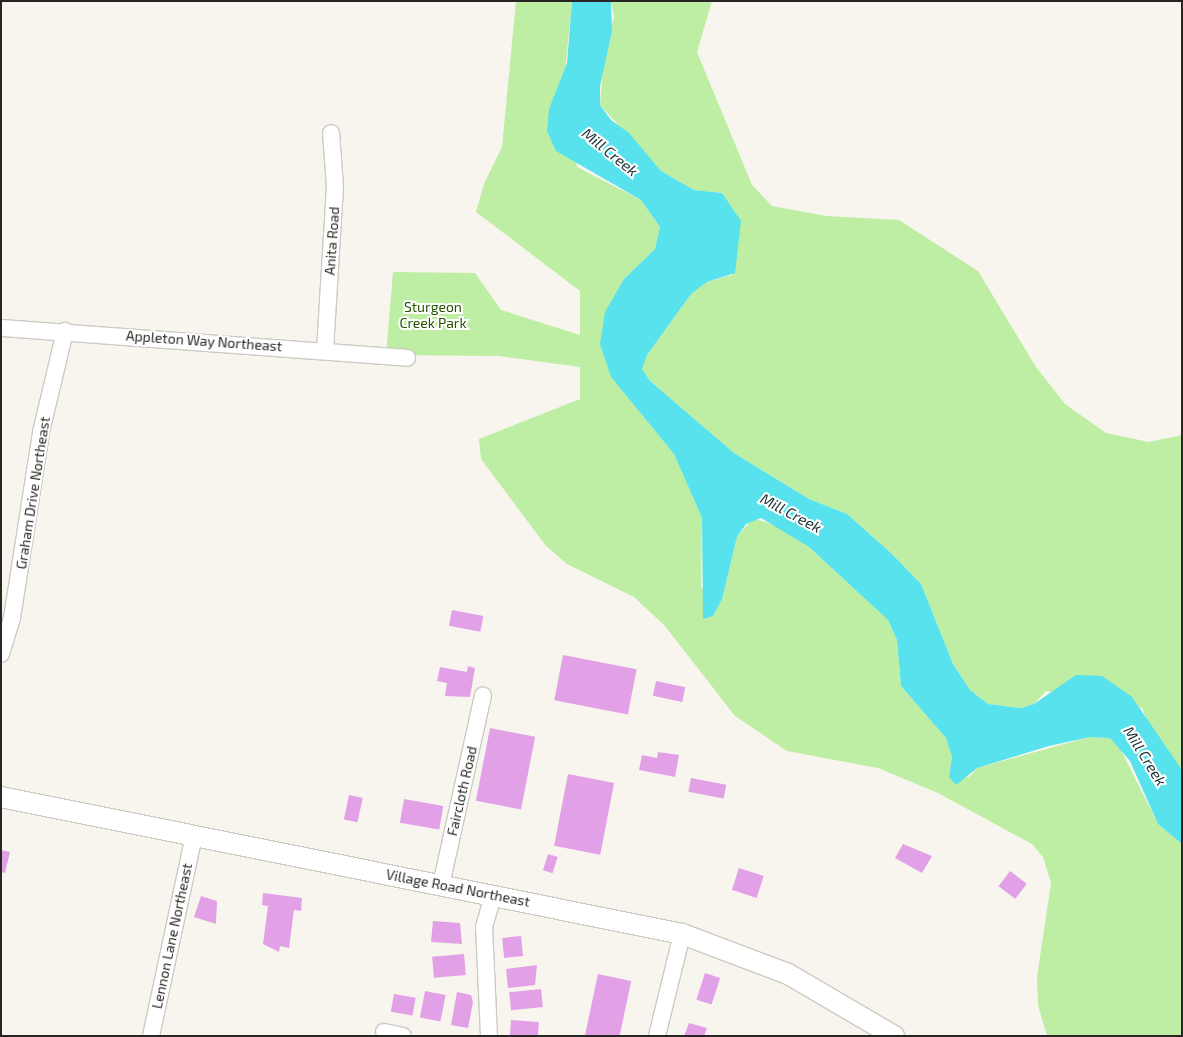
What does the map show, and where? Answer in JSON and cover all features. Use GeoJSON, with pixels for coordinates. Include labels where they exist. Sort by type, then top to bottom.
{"type":"FeatureCollection","features":[{"type":"Feature","properties":{"kind":"main road","name":"Village Road Northeast"},"geometry":{"type":"LineString","coordinates":[[1,797],[682,934],[788,974],[894,1036]]}},
{"type":"Feature","properties":{"kind":"street","name":"Anita Road"},"geometry":{"type":"LineString","coordinates":[[325,350],[335,187],[331,133]]}},
{"type":"Feature","properties":{"kind":"street","name":"Appleton Way Northeast"},"geometry":{"type":"LineString","coordinates":[[1,328],[325,350],[408,358]]}},
{"type":"Feature","properties":{"kind":"street","name":"Graham Drive Northeast"},"geometry":{"type":"LineString","coordinates":[[1,654],[12,618],[42,432],[65,332]]}},
{"type":"Feature","properties":{"kind":"street","name":"Faircloth Road"},"geometry":{"type":"LineString","coordinates":[[441,885],[483,696]]}},
{"type":"Feature","properties":{"kind":"street","name":"Lennon Lane Northeast"},"geometry":{"type":"LineString","coordinates":[[150,1036],[194,836]]}},
{"type":"Feature","properties":{"kind":"street"},"geometry":{"type":"LineString","coordinates":[[489,1036],[484,927],[493,895]]}},
{"type":"Feature","properties":{"kind":"street"},"geometry":{"type":"LineString","coordinates":[[657,1036],[682,934]]}},
{"type":"Feature","properties":{"kind":"street"},"geometry":{"type":"LineString","coordinates":[[384,1032],[403,1036]]}},
{"type":"Feature","properties":{"kind":"green space","name":"Sturgeon Creek Park"},"geometry":{"type":"Polygon","coordinates":[[[516,1],[572,1],[565,72],[577,167],[641,200],[660,227],[655,249],[624,279],[611,377],[674,454],[702,518],[701,588],[722,599],[737,537],[753,518],[774,525],[809,547],[888,620],[897,640],[901,686],[946,738],[952,757],[949,777],[969,777],[977,768],[1090,737],[1110,738],[1119,746],[1158,824],[1182,844],[1182,1036],[1047,1036],[1038,1005],[1037,977],[1051,883],[1043,857],[1032,844],[938,793],[878,768],[787,751],[735,716],[665,626],[634,597],[567,564],[546,546],[481,459],[479,439],[580,399],[580,367],[499,356],[386,355],[393,272],[475,273],[501,310],[580,335],[580,291],[476,212],[484,184],[502,147],[516,1]]]}},
{"type":"Feature","properties":{"kind":"green space"},"geometry":{"type":"Polygon","coordinates":[[[611,1],[712,1],[697,52],[752,185],[772,206],[826,216],[899,220],[978,271],[1036,367],[1065,404],[1106,433],[1149,442],[1182,435],[1182,770],[1151,730],[1142,708],[1046,691],[1034,704],[1021,708],[988,704],[970,690],[953,664],[921,584],[891,553],[847,514],[809,499],[734,453],[650,381],[641,369],[647,355],[691,294],[707,282],[732,275],[723,193],[694,190],[661,171],[600,105],[604,54],[614,17],[611,1]]]}},
{"type":"Feature","properties":{"kind":"water","name":"Mill Creek"},"geometry":{"type":"Polygon","coordinates":[[[572,1],[611,1],[612,31],[600,86],[600,105],[611,120],[629,133],[661,171],[694,190],[722,193],[741,221],[735,273],[707,282],[691,294],[647,355],[642,369],[650,381],[734,453],[809,499],[847,514],[891,553],[921,584],[953,664],[970,690],[988,704],[1021,708],[1034,704],[1076,675],[1102,676],[1132,697],[1182,770],[1182,844],[1158,824],[1130,761],[1110,738],[1090,737],[1049,746],[977,768],[956,785],[949,777],[952,757],[946,738],[901,686],[897,640],[888,620],[809,547],[761,518],[746,524],[737,537],[722,599],[713,616],[703,619],[702,518],[674,454],[611,377],[600,344],[605,312],[624,279],[655,249],[660,227],[641,200],[556,151],[547,131],[549,109],[567,63],[572,1]]]}},
{"type":"Feature","properties":{"kind":"building"},"geometry":{"type":"Polygon","coordinates":[[[452,610],[483,616],[480,632],[449,626],[452,610]]]}},
{"type":"Feature","properties":{"kind":"building"},"geometry":{"type":"Polygon","coordinates":[[[563,655],[637,669],[628,714],[554,700],[563,655]]]}},
{"type":"Feature","properties":{"kind":"building"},"geometry":{"type":"Polygon","coordinates":[[[468,666],[475,668],[470,697],[445,696],[447,683],[437,681],[440,667],[467,672],[468,666]]]}},
{"type":"Feature","properties":{"kind":"building"},"geometry":{"type":"Polygon","coordinates":[[[656,681],[685,687],[682,702],[653,696],[656,681]]]}},
{"type":"Feature","properties":{"kind":"building"},"geometry":{"type":"Polygon","coordinates":[[[490,728],[535,737],[521,809],[476,801],[490,728]]]}},
{"type":"Feature","properties":{"kind":"building"},"geometry":{"type":"Polygon","coordinates":[[[658,752],[679,755],[675,777],[639,770],[642,755],[657,758],[658,752]]]}},
{"type":"Feature","properties":{"kind":"building"},"geometry":{"type":"Polygon","coordinates":[[[568,774],[614,783],[600,855],[554,846],[568,774]]]}},
{"type":"Feature","properties":{"kind":"building"},"geometry":{"type":"Polygon","coordinates":[[[691,778],[726,785],[724,799],[688,792],[691,778]]]}},
{"type":"Feature","properties":{"kind":"building"},"geometry":{"type":"Polygon","coordinates":[[[349,795],[363,798],[357,822],[344,819],[349,795]]]}},
{"type":"Feature","properties":{"kind":"building"},"geometry":{"type":"Polygon","coordinates":[[[404,799],[443,806],[439,830],[400,823],[404,799]]]}},
{"type":"Feature","properties":{"kind":"building"},"geometry":{"type":"Polygon","coordinates":[[[903,844],[932,856],[922,873],[895,858],[903,844]]]}},
{"type":"Feature","properties":{"kind":"building"},"geometry":{"type":"Polygon","coordinates":[[[1,850],[10,852],[5,873],[1,872],[1,850]]]}},
{"type":"Feature","properties":{"kind":"building"},"geometry":{"type":"Polygon","coordinates":[[[548,854],[558,857],[553,873],[543,870],[548,854]]]}},
{"type":"Feature","properties":{"kind":"building"},"geometry":{"type":"Polygon","coordinates":[[[739,868],[764,876],[757,898],[732,890],[739,868]]]}},
{"type":"Feature","properties":{"kind":"building"},"geometry":{"type":"Polygon","coordinates":[[[1010,871],[1027,884],[1015,899],[999,886],[1010,871]]]}},
{"type":"Feature","properties":{"kind":"building"},"geometry":{"type":"Polygon","coordinates":[[[263,893],[302,898],[301,911],[294,910],[289,948],[280,946],[279,952],[263,944],[268,906],[262,905],[263,893]]]}},
{"type":"Feature","properties":{"kind":"building"},"geometry":{"type":"Polygon","coordinates":[[[201,896],[217,901],[216,924],[194,917],[201,896]]]}},
{"type":"Feature","properties":{"kind":"building"},"geometry":{"type":"Polygon","coordinates":[[[433,921],[460,923],[462,944],[431,942],[433,921]]]}},
{"type":"Feature","properties":{"kind":"building"},"geometry":{"type":"Polygon","coordinates":[[[521,936],[523,956],[504,958],[502,938],[521,936]]]}},
{"type":"Feature","properties":{"kind":"building"},"geometry":{"type":"Polygon","coordinates":[[[464,954],[466,975],[434,978],[432,957],[464,954]]]}},
{"type":"Feature","properties":{"kind":"building"},"geometry":{"type":"Polygon","coordinates":[[[537,965],[535,985],[508,988],[506,969],[537,965]]]}},
{"type":"Feature","properties":{"kind":"building"},"geometry":{"type":"Polygon","coordinates":[[[705,973],[720,978],[712,1005],[696,1000],[705,973]]]}},
{"type":"Feature","properties":{"kind":"building"},"geometry":{"type":"Polygon","coordinates":[[[598,974],[631,981],[620,1036],[585,1035],[598,974]]]}},
{"type":"Feature","properties":{"kind":"building"},"geometry":{"type":"Polygon","coordinates":[[[541,989],[543,1007],[511,1010],[509,992],[541,989]]]}},
{"type":"Feature","properties":{"kind":"building"},"geometry":{"type":"Polygon","coordinates":[[[425,991],[446,995],[440,1022],[420,1018],[425,991]]]}},
{"type":"Feature","properties":{"kind":"building"},"geometry":{"type":"Polygon","coordinates":[[[457,992],[471,995],[473,1002],[468,1028],[451,1025],[457,992]]]}},
{"type":"Feature","properties":{"kind":"building"},"geometry":{"type":"Polygon","coordinates":[[[394,994],[416,998],[413,1016],[391,1012],[394,994]]]}},
{"type":"Feature","properties":{"kind":"building"},"geometry":{"type":"Polygon","coordinates":[[[511,1020],[539,1022],[538,1036],[510,1036],[511,1020]]]}},
{"type":"Feature","properties":{"kind":"building"},"geometry":{"type":"Polygon","coordinates":[[[689,1023],[707,1028],[704,1036],[684,1036],[689,1023]]]}}]}
